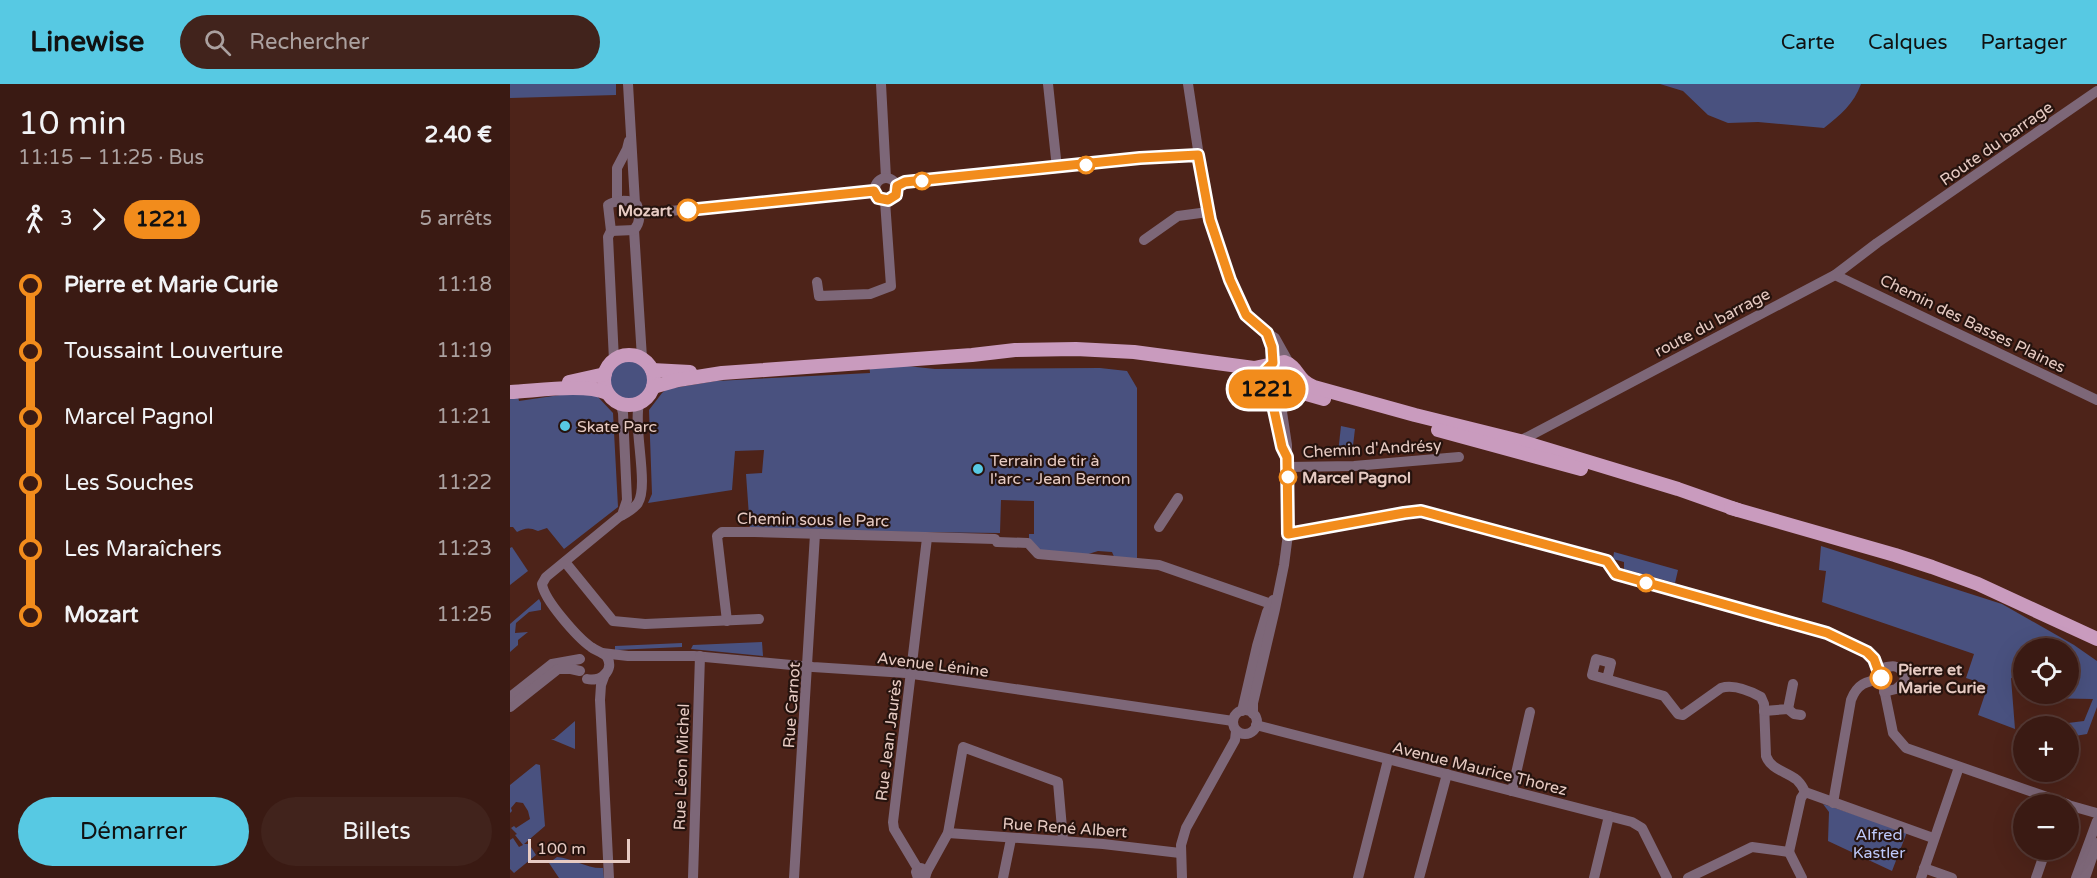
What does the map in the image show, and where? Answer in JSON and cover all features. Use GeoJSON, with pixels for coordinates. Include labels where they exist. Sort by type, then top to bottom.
{"type":"FeatureCollection","features":[{"type":"Feature","properties":{"kind":"main road"},"geometry":{"type":"LineString","coordinates":[[653,387],[678,380],[722,373],[992,352],[1076,349],[1154,354],[1246,367],[1278,361],[1289,363],[1297,376],[1314,387],[1520,441],[1678,489],[1738,510]]}},
{"type":"Feature","properties":{"kind":"main road"},"geometry":{"type":"LineString","coordinates":[[627,355],[642,358],[652,370],[654,378],[649,396],[639,404],[621,405],[607,393],[604,374],[614,360],[627,355]]}},
{"type":"Feature","properties":{"kind":"main road"},"geometry":{"type":"LineString","coordinates":[[972,355],[1168,363],[1245,376],[1265,386],[1274,394],[1312,395],[1738,510],[1895,555],[1978,584],[2097,639]]}},
{"type":"Feature","properties":{"kind":"main road"},"geometry":{"type":"LineString","coordinates":[[1265,386],[1264,374],[1271,364]]}},
{"type":"Feature","properties":{"kind":"main road"},"geometry":{"type":"LineString","coordinates":[[652,370],[722,373]]}},
{"type":"Feature","properties":{"kind":"main road"},"geometry":{"type":"LineString","coordinates":[[510,387],[577,382],[604,374]]}},
{"type":"Feature","properties":{"kind":"main road"},"geometry":{"type":"LineString","coordinates":[[1288,393],[1296,386],[1297,376]]}},
{"type":"Feature","properties":{"kind":"main road"},"geometry":{"type":"LineString","coordinates":[[510,392],[574,388],[594,389],[607,393]]}},
{"type":"Feature","properties":{"kind":"main road"},"geometry":{"type":"LineString","coordinates":[[2082,633],[2097,645]]}},
{"type":"Feature","properties":{"kind":"street"},"geometry":{"type":"LineString","coordinates":[[628,84],[635,203],[640,214],[634,230],[642,358]]}},
{"type":"Feature","properties":{"kind":"street"},"geometry":{"type":"LineString","coordinates":[[881,84],[886,178]]}},
{"type":"Feature","properties":{"kind":"street"},"geometry":{"type":"LineString","coordinates":[[1048,84],[1057,168]]}},
{"type":"Feature","properties":{"kind":"street"},"geometry":{"type":"LineString","coordinates":[[1188,84],[1208,212],[1230,280],[1246,315],[1275,338],[1282,355],[1289,363]]}},
{"type":"Feature","properties":{"kind":"street","name":"Route du barrage"},"geometry":{"type":"LineString","coordinates":[[1912,219],[2097,91]]}},
{"type":"Feature","properties":{"kind":"street"},"geometry":{"type":"LineString","coordinates":[[617,202],[617,168],[627,149],[630,135]]}},
{"type":"Feature","properties":{"kind":"street"},"geometry":{"type":"LineString","coordinates":[[897,186],[905,182],[1140,158],[1198,155]]}},
{"type":"Feature","properties":{"kind":"street"},"geometry":{"type":"LineString","coordinates":[[886,178],[892,180],[897,186],[896,195],[885,201],[878,198],[874,191],[877,182],[886,178]]}},
{"type":"Feature","properties":{"kind":"street"},"geometry":{"type":"LineString","coordinates":[[640,214],[874,191]]}},
{"type":"Feature","properties":{"kind":"street"},"geometry":{"type":"LineString","coordinates":[[817,282],[819,296],[870,294],[891,286],[885,201]]}},
{"type":"Feature","properties":{"kind":"street"},"geometry":{"type":"LineString","coordinates":[[614,360],[608,238],[611,231],[607,207],[610,203],[617,202],[635,203]]}},
{"type":"Feature","properties":{"kind":"street"},"geometry":{"type":"LineString","coordinates":[[1144,240],[1178,216],[1208,212]]}},
{"type":"Feature","properties":{"kind":"street","name":"route du barrage"},"geometry":{"type":"LineString","coordinates":[[1520,441],[1835,275],[1912,219]]}},
{"type":"Feature","properties":{"kind":"street"},"geometry":{"type":"LineString","coordinates":[[611,231],[634,230]]}},
{"type":"Feature","properties":{"kind":"street","name":"Chemin des Basses Plaines"},"geometry":{"type":"LineString","coordinates":[[1835,275],[2097,400]]}},
{"type":"Feature","properties":{"kind":"street"},"geometry":{"type":"LineString","coordinates":[[1267,333],[1272,347],[1271,364]]}},
{"type":"Feature","properties":{"kind":"street"},"geometry":{"type":"LineString","coordinates":[[1265,386],[1273,403],[1287,462]]}},
{"type":"Feature","properties":{"kind":"street"},"geometry":{"type":"LineString","coordinates":[[1182,878],[1180,853],[1186,828],[1221,766],[1232,755],[1238,729],[1234,716],[1247,712],[1252,703],[1279,588],[1288,534],[1287,436],[1282,412],[1288,393]]}},
{"type":"Feature","properties":{"kind":"street"},"geometry":{"type":"LineString","coordinates":[[600,700],[596,687],[584,675],[581,657],[584,649],[578,635],[542,588],[546,577],[634,507],[640,497],[639,404]]}},
{"type":"Feature","properties":{"kind":"street"},"geometry":{"type":"LineString","coordinates":[[621,405],[627,500],[622,515]]}},
{"type":"Feature","properties":{"kind":"street"},"geometry":{"type":"LineString","coordinates":[[1501,447],[1520,441]]}},
{"type":"Feature","properties":{"kind":"street","name":"Chemin d'Andrésy"},"geometry":{"type":"LineString","coordinates":[[1287,462],[1354,466],[1459,458]]}},
{"type":"Feature","properties":{"kind":"street"},"geometry":{"type":"LineString","coordinates":[[1159,527],[1178,498]]}},
{"type":"Feature","properties":{"kind":"street"},"geometry":{"type":"LineString","coordinates":[[1288,534],[1421,511],[1607,561],[1616,574],[1807,626],[1860,648],[1874,659],[1880,674],[1893,733],[1906,748],[2036,794]]}},
{"type":"Feature","properties":{"kind":"street","name":"Chemin sous le Parc"},"geometry":{"type":"LineString","coordinates":[[727,621],[717,536],[722,532],[996,540],[1028,543],[1038,554],[1159,565],[1271,604]]}},
{"type":"Feature","properties":{"kind":"street","name":"Rue Carnot"},"geometry":{"type":"LineString","coordinates":[[794,878],[815,534]]}},
{"type":"Feature","properties":{"kind":"street","name":"Rue Jean Jaurès"},"geometry":{"type":"LineString","coordinates":[[919,875],[894,830],[893,822],[927,538]]}},
{"type":"Feature","properties":{"kind":"street"},"geometry":{"type":"LineString","coordinates":[[565,562],[613,621],[638,624],[759,619]]}},
{"type":"Feature","properties":{"kind":"street"},"geometry":{"type":"LineString","coordinates":[[1247,712],[1257,646],[1271,604],[1279,588]]}},
{"type":"Feature","properties":{"kind":"street"},"geometry":{"type":"LineString","coordinates":[[578,635],[608,660],[600,700],[609,878]]}},
{"type":"Feature","properties":{"kind":"street"},"geometry":{"type":"LineString","coordinates":[[510,697],[552,664],[581,657],[589,651],[600,651]]}},
{"type":"Feature","properties":{"kind":"street","name":"Avenue Lénine"},"geometry":{"type":"LineString","coordinates":[[600,651],[628,656],[700,656],[911,674],[1238,729]]}},
{"type":"Feature","properties":{"kind":"street"},"geometry":{"type":"LineString","coordinates":[[510,707],[558,669],[571,669],[596,680],[616,662],[628,656]]}},
{"type":"Feature","properties":{"kind":"street","name":"Rue Léon Michel"},"geometry":{"type":"LineString","coordinates":[[693,878],[700,656]]}},
{"type":"Feature","properties":{"kind":"street"},"geometry":{"type":"LineString","coordinates":[[1833,803],[1854,690],[1892,665],[1899,668],[1905,674],[1904,682],[1896,689],[1884,692]]}},
{"type":"Feature","properties":{"kind":"street"},"geometry":{"type":"LineString","coordinates":[[1607,679],[1664,696],[1678,714],[1683,715],[1721,688],[1727,686],[1750,691],[1761,697],[1764,711],[1766,756],[1772,766],[1799,781],[1805,792],[1933,838]]}},
{"type":"Feature","properties":{"kind":"street"},"geometry":{"type":"LineString","coordinates":[[1788,709],[1793,684]]}},
{"type":"Feature","properties":{"kind":"street"},"geometry":{"type":"LineString","coordinates":[[1764,711],[1788,709],[1794,714],[1801,715]]}},
{"type":"Feature","properties":{"kind":"street"},"geometry":{"type":"LineString","coordinates":[[1238,729],[1253,732],[1256,719],[1247,712]]}},
{"type":"Feature","properties":{"kind":"street"},"geometry":{"type":"LineString","coordinates":[[1512,791],[1530,712]]}},
{"type":"Feature","properties":{"kind":"street","name":"Avenue Maurice Thorez"},"geometry":{"type":"LineString","coordinates":[[1256,725],[1632,822],[1642,828],[1667,878]]}},
{"type":"Feature","properties":{"kind":"street"},"geometry":{"type":"LineString","coordinates":[[919,875],[948,833],[963,747],[1058,782],[1063,840]]}},
{"type":"Feature","properties":{"kind":"street"},"geometry":{"type":"LineString","coordinates":[[1358,878],[1388,760]]}},
{"type":"Feature","properties":{"kind":"street"},"geometry":{"type":"LineString","coordinates":[[1952,878],[1922,873],[1959,767]]}},
{"type":"Feature","properties":{"kind":"street"},"geometry":{"type":"LineString","coordinates":[[1419,878],[1447,774]]}},
{"type":"Feature","properties":{"kind":"street"},"geometry":{"type":"LineString","coordinates":[[1802,878],[1789,852],[1801,798],[1805,792]]}},
{"type":"Feature","properties":{"kind":"street"},"geometry":{"type":"LineString","coordinates":[[2076,878],[2097,817],[2079,810]]}},
{"type":"Feature","properties":{"kind":"street"},"geometry":{"type":"LineString","coordinates":[[1594,878],[1609,816]]}},
{"type":"Feature","properties":{"kind":"street","name":"Rue René Albert"},"geometry":{"type":"LineString","coordinates":[[948,833],[1011,839],[1063,840],[1180,853]]}},
{"type":"Feature","properties":{"kind":"street"},"geometry":{"type":"LineString","coordinates":[[1003,878],[1011,839]]}},
{"type":"Feature","properties":{"kind":"street"},"geometry":{"type":"LineString","coordinates":[[2085,878],[2097,843]]}},
{"type":"Feature","properties":{"kind":"street"},"geometry":{"type":"LineString","coordinates":[[1688,878],[1752,847],[1789,852]]}},
{"type":"Feature","properties":{"kind":"street"},"geometry":{"type":"LineString","coordinates":[[2036,878],[2042,860]]}},
{"type":"Feature","properties":{"kind":"green space"},"geometry":{"type":"Polygon","coordinates":[[[510,84],[616,84],[616,95],[510,98],[510,84]]]}},
{"type":"Feature","properties":{"kind":"green space"},"geometry":{"type":"Polygon","coordinates":[[[1660,84],[1861,84],[1841,114],[1824,128],[1758,122],[1728,123],[1708,115],[1683,91],[1660,84]]]}},
{"type":"Feature","properties":{"kind":"green space"},"geometry":{"type":"Polygon","coordinates":[[[629,360],[637,361],[643,366],[648,372],[648,388],[643,394],[637,399],[629,400],[621,399],[615,394],[610,388],[609,380],[610,372],[615,366],[621,361],[629,360]]]}},
{"type":"Feature","properties":{"kind":"green space"},"geometry":{"type":"Polygon","coordinates":[[[869,362],[935,369],[1100,368],[1127,371],[1137,388],[1137,562],[1115,559],[1112,552],[1098,551],[1082,556],[1039,552],[1029,542],[1029,534],[1034,534],[1034,501],[1001,500],[1000,533],[750,530],[746,474],[762,473],[764,450],[735,451],[732,490],[648,503],[652,494],[649,410],[667,389],[716,381],[870,373],[869,362]]]}},
{"type":"Feature","properties":{"kind":"green space"},"geometry":{"type":"Polygon","coordinates":[[[1280,368],[1287,371],[1290,378],[1287,385],[1280,388],[1273,385],[1270,378],[1273,371],[1280,368]]]}},
{"type":"Feature","properties":{"kind":"green space"},"geometry":{"type":"Polygon","coordinates":[[[516,387],[519,401],[587,391],[598,397],[613,413],[618,507],[564,549],[547,528],[538,531],[527,528],[517,532],[510,527],[510,388],[516,387]]]}},
{"type":"Feature","properties":{"kind":"green space"},"geometry":{"type":"Polygon","coordinates":[[[1341,426],[1355,429],[1352,454],[1338,453],[1341,426]]]}},
{"type":"Feature","properties":{"kind":"green space"},"geometry":{"type":"Polygon","coordinates":[[[1821,546],[2002,604],[2062,638],[2013,638],[2013,678],[2011,678],[2013,728],[1978,715],[1988,685],[1966,678],[1974,654],[1822,602],[1826,571],[1819,570],[1821,546]]]}},
{"type":"Feature","properties":{"kind":"green space"},"geometry":{"type":"Polygon","coordinates":[[[512,547],[528,571],[510,585],[510,548],[512,547]]]}},
{"type":"Feature","properties":{"kind":"green space"},"geometry":{"type":"Polygon","coordinates":[[[1614,552],[1678,570],[1675,583],[1624,569],[1624,562],[1613,559],[1614,552]]]}},
{"type":"Feature","properties":{"kind":"green space"},"geometry":{"type":"Polygon","coordinates":[[[539,599],[541,610],[529,612],[516,623],[515,633],[528,632],[518,640],[518,645],[510,652],[510,624],[539,599]]]}},
{"type":"Feature","properties":{"kind":"green space"},"geometry":{"type":"Polygon","coordinates":[[[762,642],[763,656],[691,649],[693,645],[762,642]]]}},
{"type":"Feature","properties":{"kind":"green space"},"geometry":{"type":"Polygon","coordinates":[[[682,643],[682,647],[615,650],[615,646],[682,643]]]}},
{"type":"Feature","properties":{"kind":"green space"},"geometry":{"type":"Polygon","coordinates":[[[2079,648],[2097,661],[2097,707],[2087,734],[2079,735],[2079,722],[2084,721],[2093,699],[2079,699],[2079,648]]]}},
{"type":"Feature","properties":{"kind":"green space"},"geometry":{"type":"Polygon","coordinates":[[[575,721],[575,749],[551,739],[554,739],[575,721]]]}},
{"type":"Feature","properties":{"kind":"green space"},"geometry":{"type":"Polygon","coordinates":[[[536,764],[540,765],[545,826],[524,844],[529,844],[536,855],[514,873],[510,869],[510,840],[513,838],[519,847],[523,845],[511,828],[514,826],[516,828],[530,819],[523,803],[516,802],[510,813],[510,785],[536,764]]]}},
{"type":"Feature","properties":{"kind":"green space","name":"Alfred Kastler"},"geometry":{"type":"Polygon","coordinates":[[[1823,804],[1907,832],[1892,871],[1828,841],[1829,812],[1823,804]]]}},
{"type":"Feature","properties":{"kind":"green space"},"geometry":{"type":"Polygon","coordinates":[[[557,857],[591,867],[603,868],[604,878],[559,878],[549,863],[557,857]]]}},
{"type":"Feature","properties":{"kind":"bus line","name":"1221"},"geometry":{"type":"LineString","coordinates":[[688,210],[874,191],[878,198],[885,201],[896,195],[897,186],[905,182],[1140,158],[1198,155],[1207,209],[1230,280],[1246,315],[1267,333],[1272,343],[1273,363],[1264,374],[1264,384],[1271,396],[1282,447],[1287,457],[1288,534],[1421,511],[1607,561],[1616,574],[1827,633],[1867,652],[1874,659],[1881,678]]}},
{"type":"Feature","properties":{"kind":"place","name":"Mozart"},"geometry":{"type":"Point","coordinates":[688,210]}},
{"type":"Feature","properties":{"kind":"place","name":"Skate Parc"},"geometry":{"type":"Point","coordinates":[565,426]}},
{"type":"Feature","properties":{"kind":"place","name":"Terrain de tir à l'arc - Jean Bernon"},"geometry":{"type":"Point","coordinates":[978,469]}},
{"type":"Feature","properties":{"kind":"place","name":"Marcel Pagnol"},"geometry":{"type":"Point","coordinates":[1288,477]}},
{"type":"Feature","properties":{"kind":"place","name":"Pierre et Marie Curie"},"geometry":{"type":"Point","coordinates":[1881,678]}}]}
